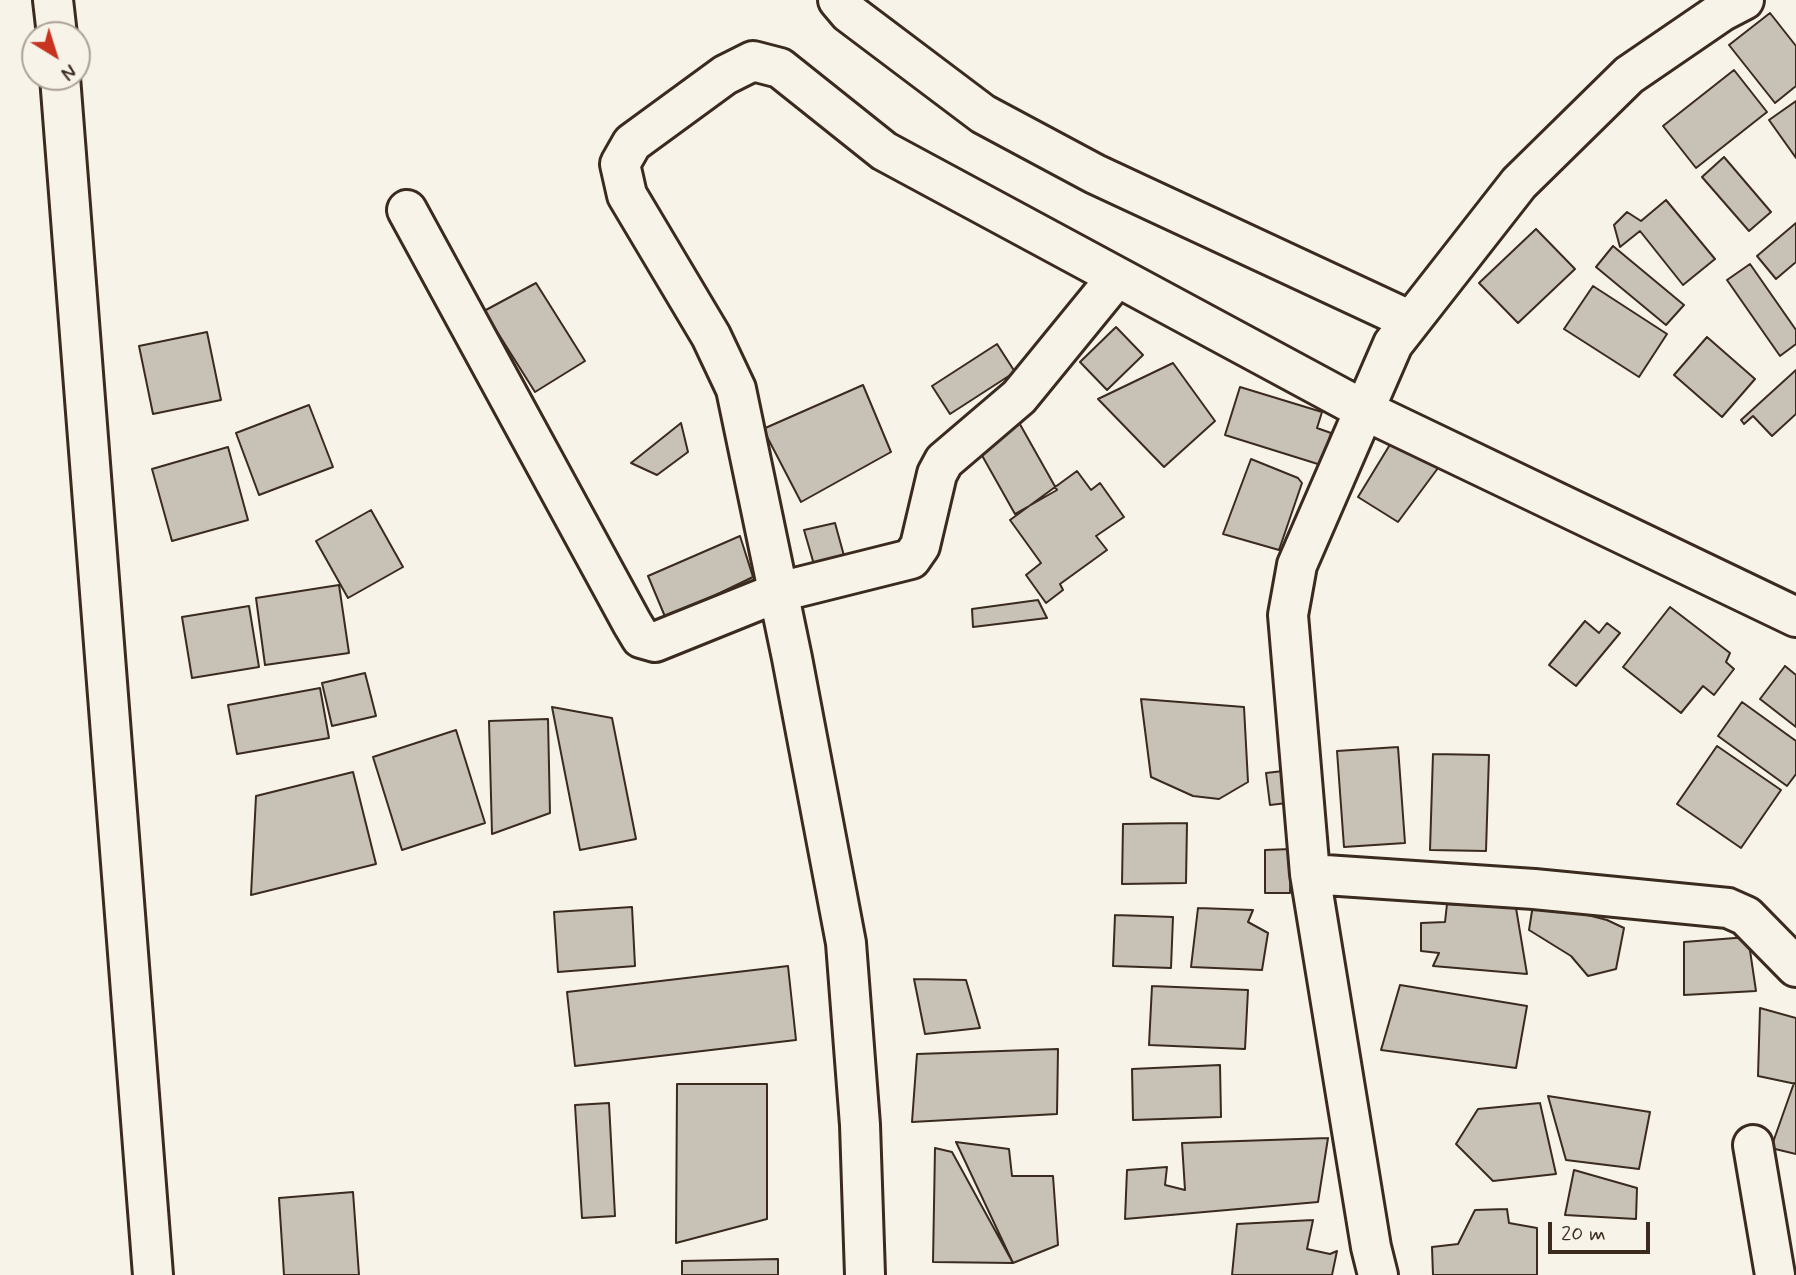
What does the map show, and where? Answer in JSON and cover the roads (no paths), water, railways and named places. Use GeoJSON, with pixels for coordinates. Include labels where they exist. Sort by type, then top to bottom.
{"type":"FeatureCollection","features":[{"type":"Feature","properties":{"kind":"street"},"geometry":{"type":"LineString","coordinates":[[53,0],[55,21]]}},
{"type":"Feature","properties":{"kind":"street"},"geometry":{"type":"LineString","coordinates":[[838,0],[849,13],[983,114],[1095,174],[1411,321]]}},
{"type":"Feature","properties":{"kind":"street"},"geometry":{"type":"LineString","coordinates":[[1378,1275],[1371,1247],[1310,874],[1288,615],[1297,565],[1393,344],[1519,183],[1629,75],[1721,12],[1744,0]]}},
{"type":"Feature","properties":{"kind":"street"},"geometry":{"type":"LineString","coordinates":[[866,1275],[860,1125],[846,943],[779,592],[736,388],[711,336],[627,195],[620,164],[632,143],[724,75],[753,61],[780,68],[884,151],[1364,410],[1796,617]]}},
{"type":"Feature","properties":{"kind":"street"},"geometry":{"type":"LineString","coordinates":[[61,91],[153,1275]]}},
{"type":"Feature","properties":{"kind":"street"},"geometry":{"type":"LineString","coordinates":[[407,210],[641,638],[655,642],[779,592],[911,559],[920,546],[937,474],[944,461],[1019,397],[1117,276]]}},
{"type":"Feature","properties":{"kind":"street"},"geometry":{"type":"LineString","coordinates":[[1310,874],[1534,889],[1728,908],[1746,916],[1796,967]]}},
{"type":"Feature","properties":{"kind":"street"},"geometry":{"type":"LineString","coordinates":[[1754,1145],[1775,1275]]}}]}
